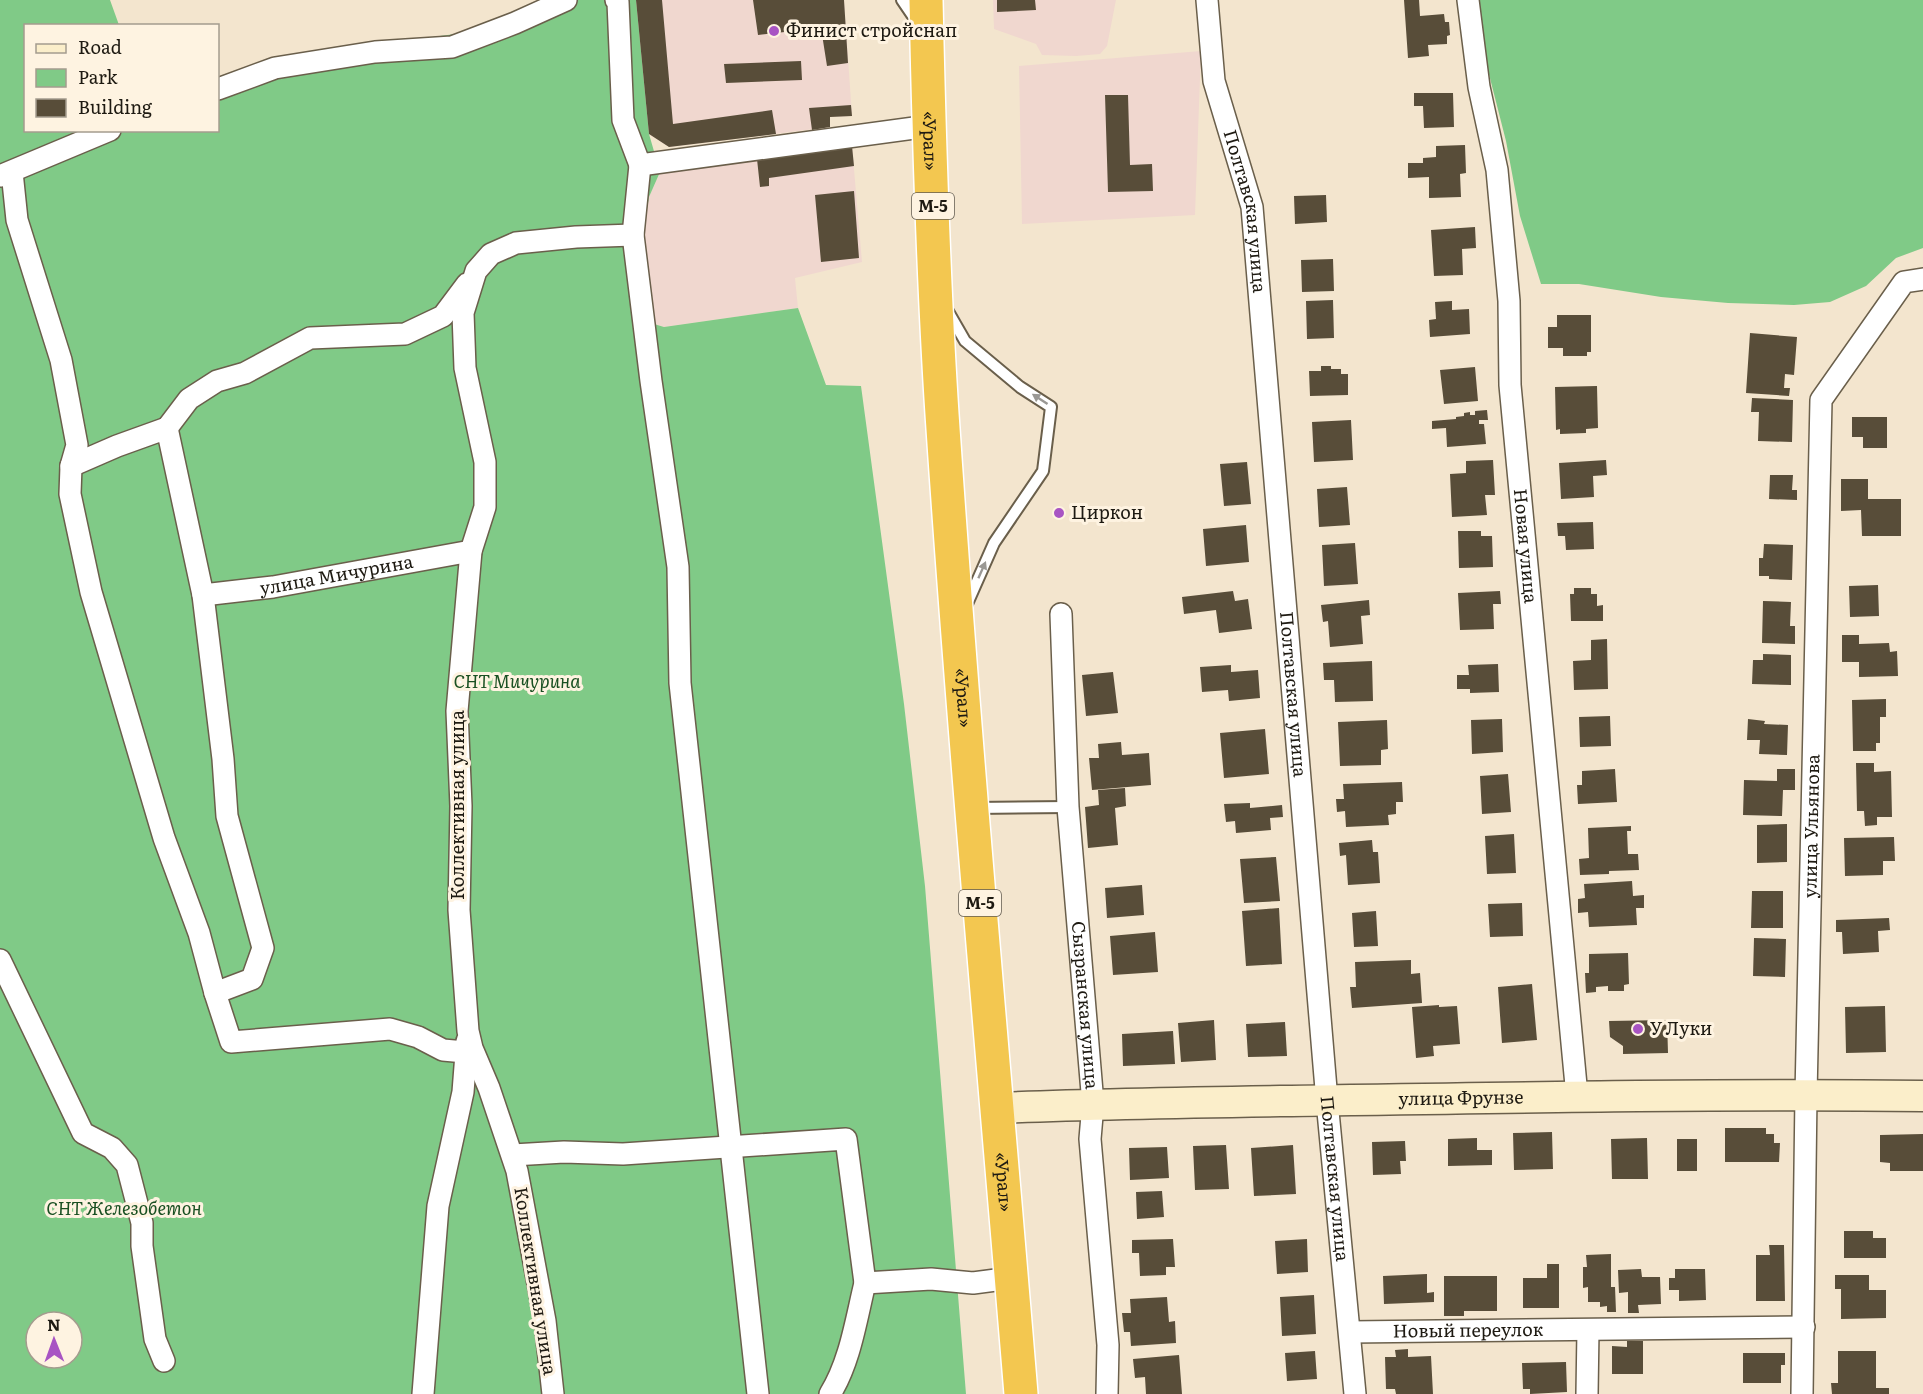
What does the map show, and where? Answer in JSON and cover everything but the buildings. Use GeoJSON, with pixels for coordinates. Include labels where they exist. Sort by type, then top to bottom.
{"type":"FeatureCollection","features":[{"type":"Feature","properties":{"kind":"highway","name":"«Урал»"},"geometry":{"type":"LineString","coordinates":[[926,0],[929,126],[942,412],[972,808],[1021,1394]]}},
{"type":"Feature","properties":{"kind":"street"},"geometry":{"type":"LineString","coordinates":[[219,89],[275,68],[375,52],[452,47],[566,0]]}},
{"type":"Feature","properties":{"kind":"street","name":"Полтавская улица"},"geometry":{"type":"LineString","coordinates":[[1207,0],[1214,81],[1252,207],[1327,1101],[1355,1394]]}},
{"type":"Feature","properties":{"kind":"street","name":"Новая улица"},"geometry":{"type":"LineString","coordinates":[[1468,0],[1479,87],[1497,170],[1509,302],[1510,385],[1577,1096]]}},
{"type":"Feature","properties":{"kind":"street"},"geometry":{"type":"LineString","coordinates":[[617,1],[624,120],[640,165],[633,235],[678,567],[680,683],[758,1394]]}},
{"type":"Feature","properties":{"kind":"street"},"geometry":{"type":"LineString","coordinates":[[640,165],[929,126]]}},
{"type":"Feature","properties":{"kind":"street"},"geometry":{"type":"LineString","coordinates":[[105,132],[6,174],[16,220],[61,360],[77,445],[71,466],[70,494],[91,592],[164,838],[198,933],[231,1042],[390,1029],[418,1037],[443,1050],[467,1042],[463,1092],[438,1206],[423,1394]]}},
{"type":"Feature","properties":{"kind":"street"},"geometry":{"type":"LineString","coordinates":[[71,466],[167,428],[189,399],[217,381],[245,373],[310,338],[405,334],[443,316],[491,254],[516,243],[576,237],[633,235]]}},
{"type":"Feature","properties":{"kind":"street","name":"Коллективная улица"},"geometry":{"type":"LineString","coordinates":[[476,271],[463,313],[465,368],[485,462],[485,507],[471,551],[457,711],[461,806],[459,910],[467,1042],[472,1048],[513,1155],[545,1321],[553,1394]]}},
{"type":"Feature","properties":{"kind":"street","name":"улица Ульянова"},"geometry":{"type":"LineString","coordinates":[[1802,1394],[1821,400],[1914,280]]}},
{"type":"Feature","properties":{"kind":"street"},"geometry":{"type":"LineString","coordinates":[[167,428],[203,596],[223,759],[227,816],[263,948],[252,979],[215,993]]}},
{"type":"Feature","properties":{"kind":"street","name":"улица Мичурина"},"geometry":{"type":"LineString","coordinates":[[203,596],[273,587],[471,551]]}},
{"type":"Feature","properties":{"kind":"street","name":"Сызранская улица"},"geometry":{"type":"LineString","coordinates":[[1061,614],[1068,807],[1093,1104],[1090,1139],[1108,1345],[1107,1394]]}},
{"type":"Feature","properties":{"kind":"street"},"geometry":{"type":"LineString","coordinates":[[0,960],[83,1133],[112,1148],[127,1165],[142,1223],[142,1246],[155,1339],[164,1361]]}},
{"type":"Feature","properties":{"kind":"street","name":"улица Фрунзе"},"geometry":{"type":"LineString","coordinates":[[997,1108],[1093,1104],[1577,1096],[1923,1096]]}},
{"type":"Feature","properties":{"kind":"street"},"geometry":{"type":"LineString","coordinates":[[513,1155],[564,1152],[622,1154],[846,1139],[865,1283],[838,1381],[830,1394]]}},
{"type":"Feature","properties":{"kind":"street"},"geometry":{"type":"LineString","coordinates":[[865,1283],[931,1279],[973,1284],[1011,1278]]}},
{"type":"Feature","properties":{"kind":"street","name":"Новый переулок"},"geometry":{"type":"LineString","coordinates":[[1350,1332],[1804,1327]]}},
{"type":"Feature","properties":{"kind":"street"},"geometry":{"type":"LineString","coordinates":[[1587,1394],[1588,1330]]}},
{"type":"Feature","properties":{"kind":"lane"},"geometry":{"type":"LineString","coordinates":[[902,0],[927,37]]}},
{"type":"Feature","properties":{"kind":"lane"},"geometry":{"type":"LineString","coordinates":[[937,291],[966,341],[1020,387],[1051,407],[1043,471],[994,543],[958,624]]}},
{"type":"Feature","properties":{"kind":"lane"},"geometry":{"type":"LineString","coordinates":[[972,808],[1068,807]]}},
{"type":"Feature","properties":{"kind":"shaded area"},"geometry":{"type":"Polygon","coordinates":[[[636,0],[844,0],[852,116],[830,117],[830,127],[669,147],[649,134],[636,0]]]}},
{"type":"Feature","properties":{"kind":"shaded area"},"geometry":{"type":"Polygon","coordinates":[[[993,0],[1116,0],[1107,46],[1100,54],[1076,56],[1042,55],[1036,44],[994,29],[993,0]]]}},
{"type":"Feature","properties":{"kind":"shaded area"},"geometry":{"type":"Polygon","coordinates":[[[1201,51],[1195,215],[1022,224],[1019,66],[1201,51]]]}},
{"type":"Feature","properties":{"kind":"shaded area"},"geometry":{"type":"Polygon","coordinates":[[[852,146],[862,262],[795,278],[798,308],[664,327],[654,324],[643,233],[649,197],[660,172],[852,146]]]}},
{"type":"Feature","properties":{"kind":"green space","name":"СНТ Мичурина"},"geometry":{"type":"Polygon","coordinates":[[[0,0],[110,0],[119,24],[24,24],[24,132],[219,132],[219,77],[273,58],[455,34],[543,0],[636,0],[649,134],[660,172],[649,197],[643,233],[654,324],[664,327],[798,308],[826,385],[861,386],[904,704],[925,886],[966,1394],[0,1394],[0,0]]]}},
{"type":"Feature","properties":{"kind":"green space"},"geometry":{"type":"Polygon","coordinates":[[[1476,0],[1923,0],[1923,248],[1896,258],[1866,286],[1830,302],[1794,305],[1728,303],[1661,297],[1579,284],[1541,284],[1520,216],[1506,141],[1479,35],[1476,0]]]}},
{"type":"Feature","properties":{"kind":"place","name":"Финист стройснап"},"geometry":{"type":"Point","coordinates":[774,31]}},
{"type":"Feature","properties":{"kind":"place","name":"Циркон"},"geometry":{"type":"Point","coordinates":[1059,513]}},
{"type":"Feature","properties":{"kind":"place","name":"У Луки"},"geometry":{"type":"Point","coordinates":[1638,1029]}},
{"type":"Feature","properties":{"kind":"park label","name":"СНТ Железобетон"},"geometry":{"type":"Point","coordinates":[124,1209]}}]}
